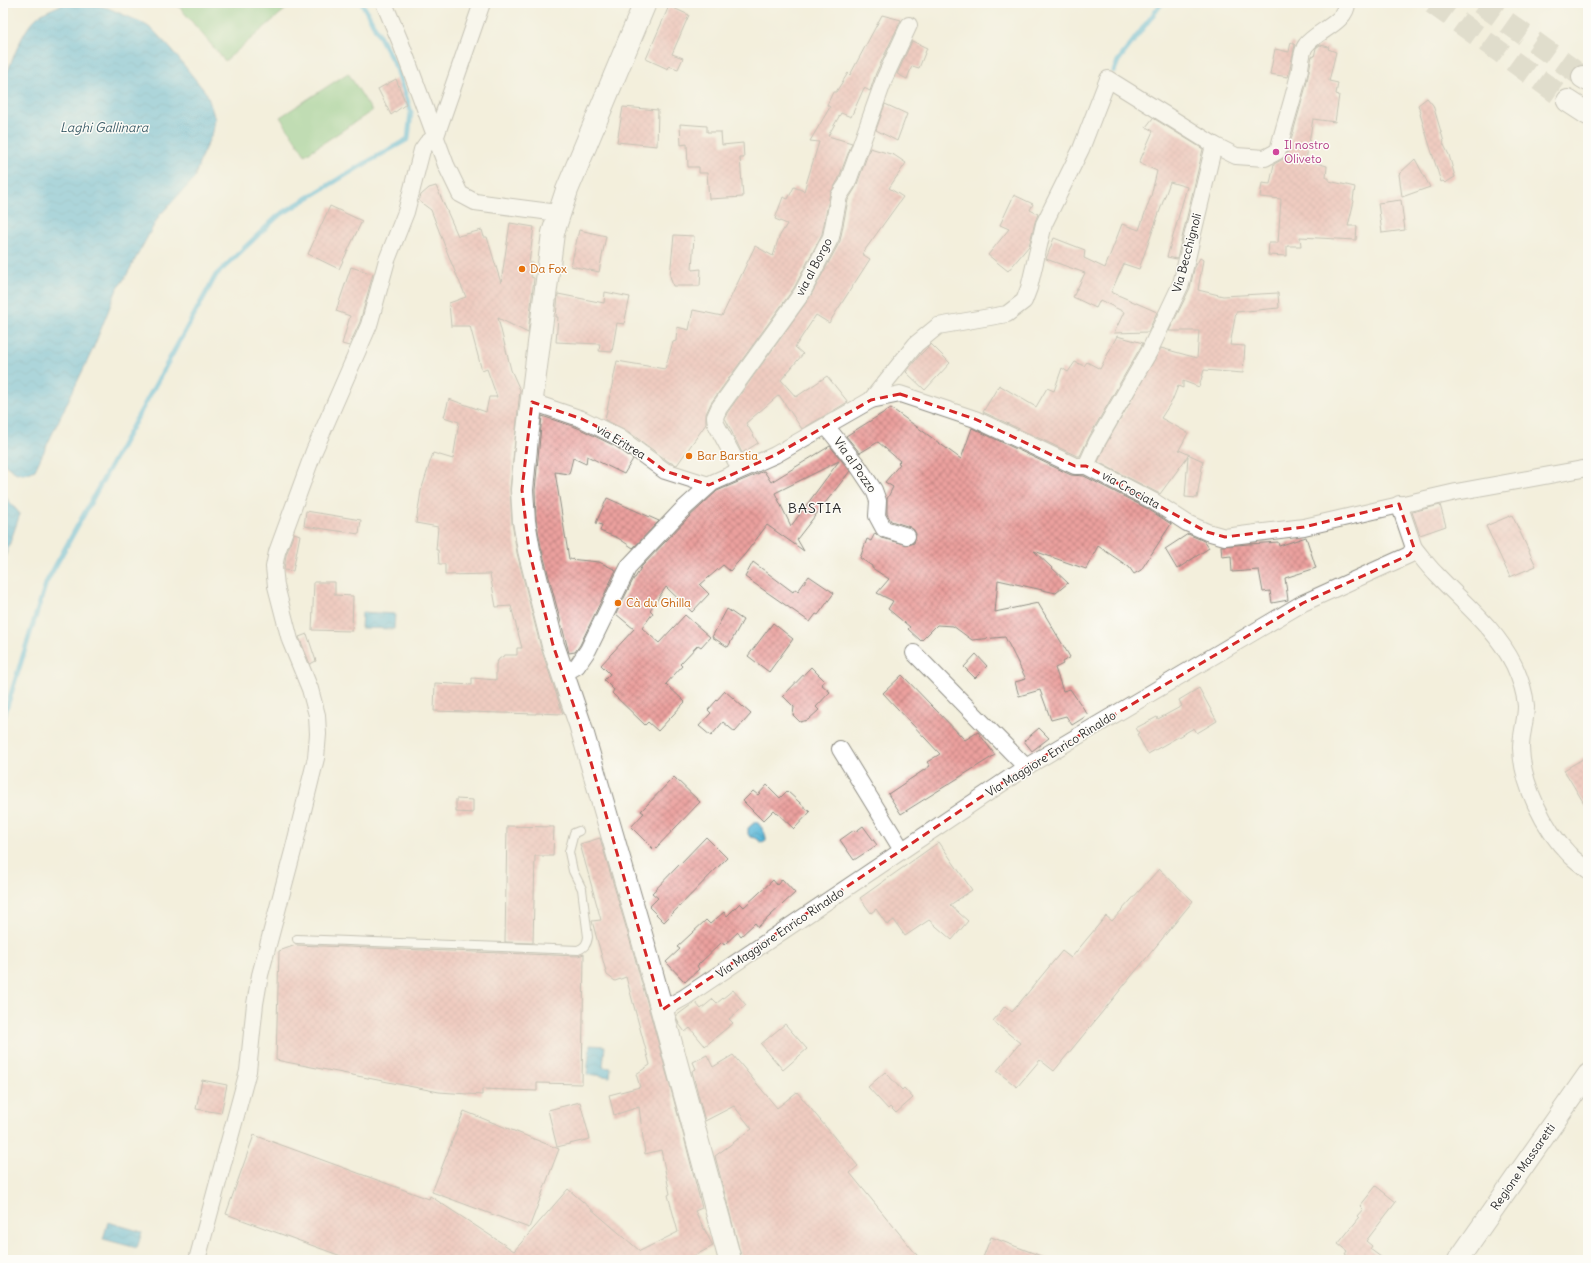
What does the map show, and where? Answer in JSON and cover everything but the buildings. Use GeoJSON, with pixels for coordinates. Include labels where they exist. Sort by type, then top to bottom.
{"type":"FeatureCollection","features":[{"type":"Feature","properties":{"kind":"main road"},"geometry":{"type":"LineString","coordinates":[[645,3],[558,213],[549,255],[522,490],[524,521],[529,550],[549,631],[580,724],[662,1010],[726,1259]]}},
{"type":"Feature","properties":{"kind":"main road"},"geometry":{"type":"LineString","coordinates":[[1568,101],[1588,114]]}},
{"type":"Feature","properties":{"kind":"street"},"geometry":{"type":"LineString","coordinates":[[384,3],[400,41],[446,165],[460,194],[475,202],[558,213]]}},
{"type":"Feature","properties":{"kind":"street"},"geometry":{"type":"LineString","coordinates":[[197,1260],[248,1071],[255,1004],[260,976],[316,758],[318,734],[317,715],[310,689],[290,640],[276,586],[274,567],[277,552],[314,450],[369,325],[387,260],[406,212],[422,150],[427,143],[436,136],[482,3]]}},
{"type":"Feature","properties":{"kind":"street"},"geometry":{"type":"LineString","coordinates":[[563,674],[577,666],[588,650],[629,566],[681,511],[709,485],[740,469],[775,455],[871,400],[916,344],[938,326],[1006,314],[1024,301],[1029,288],[1044,224],[1081,149],[1108,79],[1236,156],[1265,158],[1278,151],[1305,46],[1315,36],[1340,18],[1347,10],[1347,3]]}},
{"type":"Feature","properties":{"kind":"street","name":"via al Borgo"},"geometry":{"type":"LineString","coordinates":[[740,469],[716,424],[715,417],[719,408],[802,293],[830,237],[839,196],[847,184],[885,77],[909,24]]}},
{"type":"Feature","properties":{"kind":"street","name":"Via Becchignoli"},"geometry":{"type":"LineString","coordinates":[[1086,466],[1097,442],[1149,352],[1181,284],[1214,144]]}},
{"type":"Feature","properties":{"kind":"street","name":"via Crociata"},"geometry":{"type":"LineString","coordinates":[[871,400],[900,394],[975,419],[1075,466],[1086,466],[1153,501],[1187,523],[1207,532],[1225,537],[1304,527],[1463,490],[1588,468]]}},
{"type":"Feature","properties":{"kind":"street","name":"via Eritrea"},"geometry":{"type":"LineString","coordinates":[[532,402],[582,419],[620,438],[665,470],[709,485]]}},
{"type":"Feature","properties":{"kind":"street","name":"Via al Pozzo"},"geometry":{"type":"LineString","coordinates":[[826,426],[858,466],[874,490],[878,501],[877,516],[884,529],[907,536]]}},
{"type":"Feature","properties":{"kind":"street"},"geometry":{"type":"LineString","coordinates":[[1399,504],[1414,548],[1435,574],[1467,604],[1494,633],[1514,665],[1524,690],[1526,707],[1522,740],[1523,770],[1531,794],[1544,820],[1569,855],[1588,870]]}},
{"type":"Feature","properties":{"kind":"street","name":"Via Maggiore Enrico Rinaldo"},"geometry":{"type":"LineString","coordinates":[[662,1010],[685,997],[1026,767],[1303,603],[1409,555],[1414,548]]}},
{"type":"Feature","properties":{"kind":"street"},"geometry":{"type":"LineString","coordinates":[[914,652],[1026,767]]}},
{"type":"Feature","properties":{"kind":"street"},"geometry":{"type":"LineString","coordinates":[[840,749],[902,850]]}},
{"type":"Feature","properties":{"kind":"street","name":"Regione Massaretti"},"geometry":{"type":"LineString","coordinates":[[1458,1260],[1588,1074]]}},
{"type":"Feature","properties":{"kind":"lane"},"geometry":{"type":"LineString","coordinates":[[297,939],[578,950],[584,948],[588,937],[582,890],[573,871],[569,852],[574,833],[579,831]]}},
{"type":"Feature","properties":{"kind":"highlighted area"},"geometry":{"type":"Polygon","coordinates":[[[900,394],[975,419],[1075,466],[1086,466],[1207,532],[1225,537],[1304,527],[1399,504],[1414,548],[1409,555],[1303,603],[1026,767],[662,1010],[580,724],[553,645],[529,550],[522,490],[532,402],[582,419],[620,438],[665,471],[709,485],[775,455],[871,400],[900,394]]]}},
{"type":"Feature","properties":{"kind":"green space"},"geometry":{"type":"Polygon","coordinates":[[[176,3],[293,3],[225,61],[176,3]]]}},
{"type":"Feature","properties":{"kind":"green space"},"geometry":{"type":"Polygon","coordinates":[[[348,73],[372,111],[305,155],[280,117],[348,73]]]}},
{"type":"Feature","properties":{"kind":"water","name":"Laghi Gallinara"},"geometry":{"type":"Polygon","coordinates":[[[64,3],[87,3],[108,8],[143,23],[153,30],[171,49],[207,94],[215,119],[213,132],[202,155],[194,179],[159,216],[125,278],[117,289],[93,349],[35,470],[21,474],[14,472],[3,463],[3,84],[16,50],[29,26],[41,14],[64,3]]]}},
{"type":"Feature","properties":{"kind":"water"},"geometry":{"type":"Polygon","coordinates":[[[3,494],[20,514],[3,563],[3,494]]]}},
{"type":"Feature","properties":{"kind":"water"},"geometry":{"type":"Polygon","coordinates":[[[362,612],[395,614],[394,629],[361,628],[362,612]]]}},
{"type":"Feature","properties":{"kind":"water"},"geometry":{"type":"Polygon","coordinates":[[[756,821],[766,836],[766,841],[762,843],[756,838],[750,837],[748,834],[748,828],[756,821]]]}},
{"type":"Feature","properties":{"kind":"water"},"geometry":{"type":"Polygon","coordinates":[[[590,1045],[605,1046],[603,1067],[611,1068],[610,1077],[587,1074],[590,1045]]]}},
{"type":"Feature","properties":{"kind":"water"},"geometry":{"type":"Polygon","coordinates":[[[108,1222],[142,1232],[137,1248],[103,1239],[108,1222]]]}},
{"type":"Feature","properties":{"kind":"waterway"},"geometry":{"type":"LineString","coordinates":[[3,719],[46,583],[216,275],[278,216],[408,139],[411,112],[397,69],[362,3]]}},
{"type":"Feature","properties":{"kind":"waterway"},"geometry":{"type":"LineString","coordinates":[[1114,71],[1118,61],[1162,3]]}},
{"type":"Feature","properties":{"kind":"tunnel"},"geometry":{"type":"LineString","coordinates":[[1432,3],[1568,101]]}},
{"type":"Feature","properties":{"kind":"tunnel"},"geometry":{"type":"LineString","coordinates":[[1480,3],[1583,77]]}},
{"type":"Feature","properties":{"kind":"place","name":"Il nostro Oliveto"},"geometry":{"type":"Point","coordinates":[1276,152]}},
{"type":"Feature","properties":{"kind":"place","name":"Da Fox"},"geometry":{"type":"Point","coordinates":[522,269]}},
{"type":"Feature","properties":{"kind":"place","name":"Bar Barstia"},"geometry":{"type":"Point","coordinates":[689,456]}},
{"type":"Feature","properties":{"kind":"place","name":"Cà du Ghilla"},"geometry":{"type":"Point","coordinates":[618,603]}},
{"type":"Feature","properties":{"kind":"district","name":"BASTIA"},"geometry":{"type":"Point","coordinates":[815,508]}}]}
